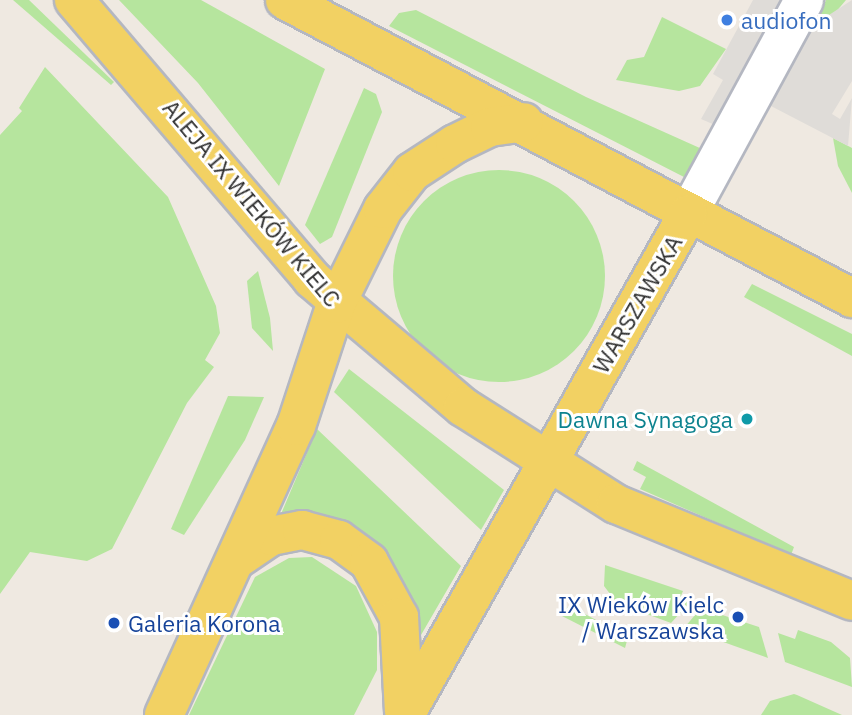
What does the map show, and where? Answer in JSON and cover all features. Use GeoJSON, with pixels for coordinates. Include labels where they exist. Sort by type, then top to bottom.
{"type":"FeatureCollection","features":[{"type":"Feature","properties":{"kind":"main road","name":"ALEJA IX WIEKÓW KIELC"},"geometry":{"type":"LineString","coordinates":[[74,0],[336,304],[463,407],[545,464],[676,533],[852,601]]}},
{"type":"Feature","properties":{"kind":"main road"},"geometry":{"type":"LineString","coordinates":[[285,0],[524,122],[688,214],[852,298]]}},
{"type":"Feature","properties":{"kind":"main road"},"geometry":{"type":"LineString","coordinates":[[164,715],[237,559],[312,386],[336,304],[383,209],[412,172],[471,135],[524,122]]}},
{"type":"Feature","properties":{"kind":"main road","name":"WARSZAWSKA"},"geometry":{"type":"LineString","coordinates":[[404,715],[688,214]]}},
{"type":"Feature","properties":{"kind":"main road"},"geometry":{"type":"LineString","coordinates":[[237,559],[271,536],[302,530],[339,540],[369,562],[399,617],[404,715]]}},
{"type":"Feature","properties":{"kind":"street","name":"WARSZAWSKA"},"geometry":{"type":"LineString","coordinates":[[688,214],[804,0]]}},
{"type":"Feature","properties":{"kind":"green space"},"geometry":{"type":"Polygon","coordinates":[[[13,0],[29,0],[114,82],[111,85],[13,0]]]}},
{"type":"Feature","properties":{"kind":"green space"},"geometry":{"type":"Polygon","coordinates":[[[119,0],[201,0],[325,69],[279,186],[198,83],[119,0]]]}},
{"type":"Feature","properties":{"kind":"green space"},"geometry":{"type":"Polygon","coordinates":[[[826,0],[846,0],[829,20],[811,26],[826,0]]]}},
{"type":"Feature","properties":{"kind":"green space"},"geometry":{"type":"Polygon","coordinates":[[[416,10],[586,97],[702,149],[684,177],[389,26],[399,13],[416,10]]]}},
{"type":"Feature","properties":{"kind":"green space"},"geometry":{"type":"Polygon","coordinates":[[[662,17],[726,49],[700,86],[679,91],[616,80],[627,60],[644,57],[662,17]]]}},
{"type":"Feature","properties":{"kind":"green space"},"geometry":{"type":"Polygon","coordinates":[[[45,67],[168,197],[216,306],[220,333],[205,360],[214,367],[187,403],[112,549],[87,561],[30,552],[0,594],[0,135],[22,111],[19,108],[45,67]]]}},
{"type":"Feature","properties":{"kind":"green space"},"geometry":{"type":"Polygon","coordinates":[[[364,88],[376,94],[382,112],[332,237],[320,244],[305,225],[364,88]]]}},
{"type":"Feature","properties":{"kind":"green space"},"geometry":{"type":"Polygon","coordinates":[[[833,138],[852,148],[852,193],[838,166],[833,138]]]}},
{"type":"Feature","properties":{"kind":"green space"},"geometry":{"type":"Polygon","coordinates":[[[499,170],[540,178],[574,201],[597,235],[605,276],[597,317],[574,351],[540,374],[499,382],[458,374],[424,351],[401,317],[393,276],[401,235],[424,201],[458,178],[499,170]]]}},
{"type":"Feature","properties":{"kind":"green space"},"geometry":{"type":"Polygon","coordinates":[[[258,271],[270,318],[273,351],[252,328],[247,281],[258,271]]]}},
{"type":"Feature","properties":{"kind":"green space"},"geometry":{"type":"Polygon","coordinates":[[[752,284],[852,334],[852,356],[744,297],[752,284]]]}},
{"type":"Feature","properties":{"kind":"green space"},"geometry":{"type":"Polygon","coordinates":[[[349,369],[504,490],[481,530],[334,392],[349,369]]]}},
{"type":"Feature","properties":{"kind":"green space"},"geometry":{"type":"Polygon","coordinates":[[[228,396],[264,397],[245,440],[184,535],[171,529],[228,396]]]}},
{"type":"Feature","properties":{"kind":"green space"},"geometry":{"type":"Polygon","coordinates":[[[317,429],[461,566],[421,635],[306,515],[281,514],[317,429]]]}},
{"type":"Feature","properties":{"kind":"green space"},"geometry":{"type":"Polygon","coordinates":[[[637,461],[794,547],[791,555],[640,489],[646,477],[633,470],[637,461]]]}},
{"type":"Feature","properties":{"kind":"green space"},"geometry":{"type":"Polygon","coordinates":[[[312,557],[356,586],[377,632],[377,670],[354,715],[189,715],[255,577],[289,558],[312,557]]]}},
{"type":"Feature","properties":{"kind":"green space"},"geometry":{"type":"Polygon","coordinates":[[[605,565],[683,591],[680,598],[691,601],[671,623],[617,603],[604,586],[605,565]]]}},
{"type":"Feature","properties":{"kind":"green space"},"geometry":{"type":"Polygon","coordinates":[[[570,606],[628,637],[625,648],[558,614],[570,606]]]}},
{"type":"Feature","properties":{"kind":"green space"},"geometry":{"type":"Polygon","coordinates":[[[701,608],[759,627],[768,658],[684,628],[701,608]]]}},
{"type":"Feature","properties":{"kind":"green space"},"geometry":{"type":"Polygon","coordinates":[[[798,630],[831,642],[850,658],[852,687],[785,662],[778,633],[795,639],[798,630]]]}},
{"type":"Feature","properties":{"kind":"green space"},"geometry":{"type":"Polygon","coordinates":[[[794,694],[842,715],[761,715],[770,701],[794,694]]]}},
{"type":"Feature","properties":{"kind":"shaded area"},"geometry":{"type":"Polygon","coordinates":[[[753,0],[826,0],[812,26],[852,0],[852,81],[832,114],[840,119],[852,98],[848,146],[769,105],[750,140],[701,119],[723,80],[713,74],[753,0]]]}},
{"type":"Feature","properties":{"kind":"place","name":"audiofon"},"geometry":{"type":"Point","coordinates":[727,20]}},
{"type":"Feature","properties":{"kind":"place","name":"Dawna Synagoga"},"geometry":{"type":"Point","coordinates":[747,419]}},
{"type":"Feature","properties":{"kind":"place","name":"IX Wieków Kielc / Warszawska"},"geometry":{"type":"Point","coordinates":[738,617]}},
{"type":"Feature","properties":{"kind":"place","name":"Galeria Korona"},"geometry":{"type":"Point","coordinates":[114,623]}}]}
